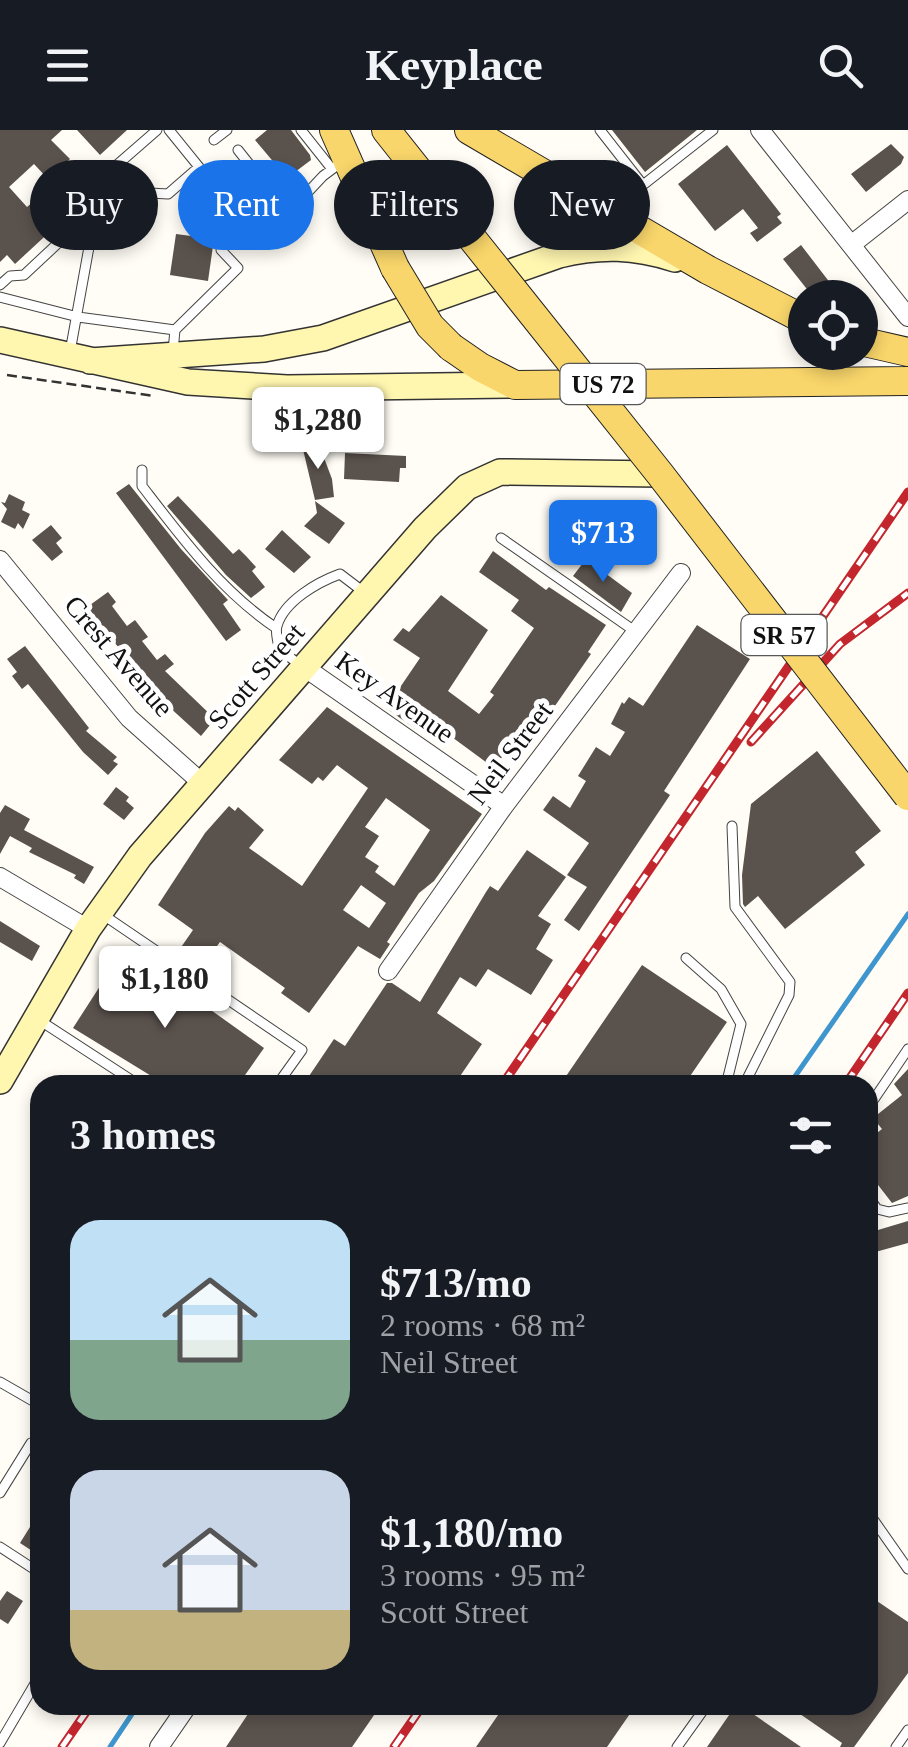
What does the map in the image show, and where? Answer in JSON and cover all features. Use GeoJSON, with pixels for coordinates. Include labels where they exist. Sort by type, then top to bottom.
{"type":"FeatureCollection","features":[{"type":"Feature","properties":{"kind":"main road","name":"US 72"},"geometry":{"type":"LineString","coordinates":[[334,130],[338,160]]}},
{"type":"Feature","properties":{"kind":"main road","name":"SR 57"},"geometry":{"type":"LineString","coordinates":[[386,130],[660,474],[908,796]]}},
{"type":"Feature","properties":{"kind":"main road"},"geometry":{"type":"LineString","coordinates":[[469,130],[788,312]]}},
{"type":"Feature","properties":{"kind":"main road"},"geometry":{"type":"LineString","coordinates":[[79,359],[174,342],[264,348],[323,338],[585,249],[643,249],[708,270]]}},
{"type":"Feature","properties":{"kind":"main road","name":"US 72"},"geometry":{"type":"LineString","coordinates":[[385,250],[430,326],[451,347],[515,385],[908,381]]}},
{"type":"Feature","properties":{"kind":"main road"},"geometry":{"type":"LineString","coordinates":[[0,340],[188,382],[286,388],[515,385]]}},
{"type":"Feature","properties":{"kind":"main road"},"geometry":{"type":"LineString","coordinates":[[878,345],[908,352]]}},
{"type":"Feature","properties":{"kind":"main road","name":"Scott Street"},"geometry":{"type":"LineString","coordinates":[[0,1081],[94,921],[140,856],[426,528],[467,487],[500,472],[660,474]]}},
{"type":"Feature","properties":{"kind":"street"},"geometry":{"type":"LineString","coordinates":[[760,130],[908,317]]}},
{"type":"Feature","properties":{"kind":"street"},"geometry":{"type":"LineString","coordinates":[[851,244],[908,200]]}},
{"type":"Feature","properties":{"kind":"street","name":"Crest Avenue"},"geometry":{"type":"LineString","coordinates":[[0,560],[129,718],[202,783]]}},
{"type":"Feature","properties":{"kind":"street","name":"Neil Street"},"geometry":{"type":"LineString","coordinates":[[388,971],[504,806],[682,572]]}},
{"type":"Feature","properties":{"kind":"street","name":"Key Avenue"},"geometry":{"type":"LineString","coordinates":[[304,668],[504,806]]}},
{"type":"Feature","properties":{"kind":"street"},"geometry":{"type":"LineString","coordinates":[[0,878],[94,921]]}},
{"type":"Feature","properties":{"kind":"street"},"geometry":{"type":"LineString","coordinates":[[159,1747],[181,1715]]}},
{"type":"Feature","properties":{"kind":"lane"},"geometry":{"type":"LineString","coordinates":[[157,130],[102,178],[114,191],[168,194],[199,167],[169,130]]}},
{"type":"Feature","properties":{"kind":"lane"},"geometry":{"type":"LineString","coordinates":[[214,140],[227,130]]}},
{"type":"Feature","properties":{"kind":"lane"},"geometry":{"type":"LineString","coordinates":[[301,130],[335,160]]}},
{"type":"Feature","properties":{"kind":"lane"},"geometry":{"type":"LineString","coordinates":[[600,130],[643,185],[713,130]]}},
{"type":"Feature","properties":{"kind":"lane"},"geometry":{"type":"LineString","coordinates":[[238,150],[284,208],[293,208],[334,169]]}},
{"type":"Feature","properties":{"kind":"lane"},"geometry":{"type":"LineString","coordinates":[[0,285],[10,276],[24,275],[51,250]]}},
{"type":"Feature","properties":{"kind":"lane"},"geometry":{"type":"LineString","coordinates":[[79,359],[78,317],[90,250]]}},
{"type":"Feature","properties":{"kind":"lane"},"geometry":{"type":"LineString","coordinates":[[0,297],[174,342],[238,268],[222,250]]}},
{"type":"Feature","properties":{"kind":"lane"},"geometry":{"type":"LineString","coordinates":[[142,470],[142,486],[206,566],[245,608],[276,628]]}},
{"type":"Feature","properties":{"kind":"lane"},"geometry":{"type":"LineString","coordinates":[[501,538],[636,632]]}},
{"type":"Feature","properties":{"kind":"lane"},"geometry":{"type":"LineString","coordinates":[[304,668],[280,650],[276,628],[284,613],[317,583],[340,574],[368,594]]}},
{"type":"Feature","properties":{"kind":"lane"},"geometry":{"type":"LineString","coordinates":[[732,826],[736,907],[790,982],[789,995],[749,1075]]}},
{"type":"Feature","properties":{"kind":"lane"},"geometry":{"type":"LineString","coordinates":[[94,921],[302,1050],[284,1075]]}},
{"type":"Feature","properties":{"kind":"lane"},"geometry":{"type":"LineString","coordinates":[[686,958],[721,989],[741,1024],[728,1075]]}},
{"type":"Feature","properties":{"kind":"lane"},"geometry":{"type":"LineString","coordinates":[[36,1018],[123,1075]]}},
{"type":"Feature","properties":{"kind":"lane"},"geometry":{"type":"LineString","coordinates":[[878,1093],[908,1049]]}},
{"type":"Feature","properties":{"kind":"lane"},"geometry":{"type":"LineString","coordinates":[[878,1209],[889,1212],[908,1208]]}},
{"type":"Feature","properties":{"kind":"lane"},"geometry":{"type":"LineString","coordinates":[[0,1382],[30,1399]]}},
{"type":"Feature","properties":{"kind":"lane"},"geometry":{"type":"LineString","coordinates":[[0,1493],[30,1446]]}},
{"type":"Feature","properties":{"kind":"lane"},"geometry":{"type":"LineString","coordinates":[[878,1526],[908,1569]]}},
{"type":"Feature","properties":{"kind":"lane"},"geometry":{"type":"LineString","coordinates":[[0,1547],[30,1566]]}},
{"type":"Feature","properties":{"kind":"lane"},"geometry":{"type":"LineString","coordinates":[[0,1743],[30,1692]]}},
{"type":"Feature","properties":{"kind":"lane"},"geometry":{"type":"LineString","coordinates":[[677,1747],[701,1715]]}},
{"type":"Feature","properties":{"kind":"lane"},"geometry":{"type":"LineString","coordinates":[[896,1747],[908,1730]]}},
{"type":"Feature","properties":{"kind":"building"},"geometry":{"type":"Polygon","coordinates":[[[0,130],[62,130],[51,140],[70,159],[30,160],[30,168],[9,187],[27,207],[30,204],[30,250],[15,264],[7,255],[0,262],[0,130]]]}},
{"type":"Feature","properties":{"kind":"building"},"geometry":{"type":"Polygon","coordinates":[[[77,130],[127,130],[100,155],[77,130]]]}},
{"type":"Feature","properties":{"kind":"building"},"geometry":{"type":"Polygon","coordinates":[[[267,130],[291,130],[311,160],[272,160],[255,140],[267,130]]]}},
{"type":"Feature","properties":{"kind":"building"},"geometry":{"type":"Polygon","coordinates":[[[612,130],[697,130],[650,168],[650,160],[636,160],[612,130]]]}},
{"type":"Feature","properties":{"kind":"building"},"geometry":{"type":"Polygon","coordinates":[[[891,144],[904,157],[901,164],[866,192],[851,174],[891,144]]]}},
{"type":"Feature","properties":{"kind":"building"},"geometry":{"type":"Polygon","coordinates":[[[727,145],[781,214],[777,217],[782,223],[757,242],[750,233],[758,228],[743,209],[715,231],[678,184],[727,145]]]}},
{"type":"Feature","properties":{"kind":"building"},"geometry":{"type":"Polygon","coordinates":[[[176,234],[178,250],[212,250],[208,281],[170,275],[176,234]]]}},
{"type":"Feature","properties":{"kind":"building"},"geometry":{"type":"Polygon","coordinates":[[[801,245],[828,280],[800,280],[783,259],[801,245]]]}},
{"type":"Feature","properties":{"kind":"building"},"geometry":{"type":"Polygon","coordinates":[[[318,442],[332,479],[334,497],[315,500],[302,445],[318,442]]]}},
{"type":"Feature","properties":{"kind":"building"},"geometry":{"type":"Polygon","coordinates":[[[345,453],[406,456],[406,468],[400,468],[399,482],[344,479],[345,453]]]}},
{"type":"Feature","properties":{"kind":"building"},"geometry":{"type":"Polygon","coordinates":[[[129,484],[228,600],[223,604],[241,630],[226,641],[116,493],[129,484]]]}},
{"type":"Feature","properties":{"kind":"building"},"geometry":{"type":"Polygon","coordinates":[[[9,494],[25,502],[22,510],[30,514],[23,529],[18,523],[15,529],[1,522],[7,509],[1,502],[5,503],[9,494]]]}},
{"type":"Feature","properties":{"kind":"building"},"geometry":{"type":"Polygon","coordinates":[[[178,496],[233,554],[239,549],[246,556],[265,587],[251,598],[226,575],[167,506],[178,496]]]}},
{"type":"Feature","properties":{"kind":"building"},"geometry":{"type":"Polygon","coordinates":[[[315,501],[345,523],[329,544],[304,526],[317,513],[315,501]]]}},
{"type":"Feature","properties":{"kind":"building"},"geometry":{"type":"Polygon","coordinates":[[[51,525],[62,538],[56,543],[63,552],[52,561],[32,540],[51,525]]]}},
{"type":"Feature","properties":{"kind":"building"},"geometry":{"type":"Polygon","coordinates":[[[282,530],[311,557],[294,573],[265,549],[282,530]]]}},
{"type":"Feature","properties":{"kind":"building"},"geometry":{"type":"Polygon","coordinates":[[[493,551],[546,590],[549,587],[606,625],[588,652],[591,654],[541,726],[538,729],[528,722],[494,768],[426,718],[417,730],[386,708],[420,658],[393,640],[403,628],[409,632],[441,595],[488,630],[448,691],[479,714],[494,695],[490,692],[534,628],[511,611],[519,600],[479,572],[493,551]]]}},
{"type":"Feature","properties":{"kind":"building"},"geometry":{"type":"Polygon","coordinates":[[[586,559],[632,593],[621,612],[573,576],[586,559]]]}},
{"type":"Feature","properties":{"kind":"building"},"geometry":{"type":"Polygon","coordinates":[[[108,592],[116,602],[112,606],[127,626],[135,620],[148,637],[142,641],[157,660],[165,654],[174,664],[165,671],[215,719],[201,736],[144,684],[89,611],[90,605],[108,592]]]}},
{"type":"Feature","properties":{"kind":"building"},"geometry":{"type":"Polygon","coordinates":[[[697,625],[750,659],[664,791],[670,795],[579,931],[564,920],[587,887],[567,875],[589,843],[543,810],[553,796],[570,808],[586,781],[578,776],[596,747],[610,756],[625,732],[611,724],[622,702],[629,697],[643,706],[697,625]]]}},
{"type":"Feature","properties":{"kind":"building"},"geometry":{"type":"Polygon","coordinates":[[[25,646],[89,728],[86,731],[117,757],[113,761],[118,764],[108,775],[83,752],[28,684],[22,689],[12,676],[17,672],[7,659],[25,646]]]}},
{"type":"Feature","properties":{"kind":"building"},"geometry":{"type":"Polygon","coordinates":[[[327,707],[482,814],[434,881],[419,893],[380,959],[358,946],[309,1013],[281,993],[285,988],[220,942],[200,969],[177,953],[193,930],[158,905],[205,833],[229,806],[235,811],[238,807],[264,830],[249,848],[302,886],[368,788],[337,765],[323,781],[318,777],[312,784],[279,760],[327,707]],[[386,798],[365,827],[379,836],[365,857],[379,866],[375,872],[394,886],[430,830],[386,798]],[[361,885],[343,910],[369,928],[386,903],[361,885]]]}},
{"type":"Feature","properties":{"kind":"building"},"geometry":{"type":"Polygon","coordinates":[[[817,751],[881,831],[855,852],[865,865],[785,929],[758,896],[745,907],[743,904],[742,875],[751,804],[817,751]]]}},
{"type":"Feature","properties":{"kind":"building"},"geometry":{"type":"Polygon","coordinates":[[[116,787],[129,797],[126,801],[134,808],[124,820],[103,804],[116,787]]]}},
{"type":"Feature","properties":{"kind":"building"},"geometry":{"type":"Polygon","coordinates":[[[5,805],[30,819],[24,830],[94,867],[84,884],[74,878],[76,875],[29,852],[32,848],[10,836],[0,854],[0,813],[5,805]]]}},
{"type":"Feature","properties":{"kind":"building"},"geometry":{"type":"Polygon","coordinates":[[[527,850],[566,877],[538,916],[551,924],[536,949],[553,960],[531,995],[488,969],[476,987],[460,977],[437,1013],[482,1044],[461,1075],[310,1075],[334,1039],[345,1046],[387,983],[420,1002],[490,886],[498,891],[527,850]]]}},
{"type":"Feature","properties":{"kind":"building"},"geometry":{"type":"Polygon","coordinates":[[[0,921],[40,946],[32,961],[0,942],[0,921]]]}},
{"type":"Feature","properties":{"kind":"building"},"geometry":{"type":"Polygon","coordinates":[[[122,952],[144,966],[140,972],[172,993],[180,988],[264,1048],[245,1075],[150,1075],[73,1028],[122,952]]]}},
{"type":"Feature","properties":{"kind":"building"},"geometry":{"type":"Polygon","coordinates":[[[642,965],[727,1022],[691,1075],[567,1075],[642,965]]]}},
{"type":"Feature","properties":{"kind":"building"},"geometry":{"type":"Polygon","coordinates":[[[908,1069],[908,1196],[892,1203],[878,1185],[878,1132],[882,1129],[878,1114],[902,1095],[894,1084],[908,1069]]]}},
{"type":"Feature","properties":{"kind":"building"},"geometry":{"type":"Polygon","coordinates":[[[908,1221],[908,1243],[878,1251],[878,1230],[908,1221]]]}},
{"type":"Feature","properties":{"kind":"building"},"geometry":{"type":"Polygon","coordinates":[[[30,1527],[30,1550],[20,1543],[30,1527]]]}},
{"type":"Feature","properties":{"kind":"building"},"geometry":{"type":"Polygon","coordinates":[[[7,1591],[23,1601],[8,1624],[0,1619],[0,1601],[7,1591]]]}},
{"type":"Feature","properties":{"kind":"building"},"geometry":{"type":"Polygon","coordinates":[[[878,1602],[908,1622],[908,1673],[878,1714],[878,1602]]]}},
{"type":"Feature","properties":{"kind":"building"},"geometry":{"type":"Polygon","coordinates":[[[247,1715],[374,1715],[352,1747],[226,1747],[247,1715]]]}},
{"type":"Feature","properties":{"kind":"building"},"geometry":{"type":"Polygon","coordinates":[[[498,1715],[629,1715],[607,1747],[476,1747],[498,1715]]]}},
{"type":"Feature","properties":{"kind":"building"},"geometry":{"type":"Polygon","coordinates":[[[729,1715],[755,1715],[801,1747],[707,1747],[729,1715]]]}},
{"type":"Feature","properties":{"kind":"building"},"geometry":{"type":"Polygon","coordinates":[[[801,1715],[877,1715],[854,1747],[840,1747],[842,1743],[801,1715]]]}},
{"type":"Feature","properties":{"kind":"waterway"},"geometry":{"type":"LineString","coordinates":[[796,1075],[908,914]]}},
{"type":"Feature","properties":{"kind":"waterway"},"geometry":{"type":"LineString","coordinates":[[110,1747],[131,1715]]}},
{"type":"Feature","properties":{"kind":"railway"},"geometry":{"type":"LineString","coordinates":[[509,1075],[908,492]]}},
{"type":"Feature","properties":{"kind":"railway"},"geometry":{"type":"LineString","coordinates":[[751,742],[840,644],[908,593]]}},
{"type":"Feature","properties":{"kind":"railway"},"geometry":{"type":"LineString","coordinates":[[852,1075],[908,993]]}},
{"type":"Feature","properties":{"kind":"railway"},"geometry":{"type":"LineString","coordinates":[[62,1747],[84,1715]]}},
{"type":"Feature","properties":{"kind":"railway"},"geometry":{"type":"LineString","coordinates":[[394,1747],[416,1715]]}}]}
